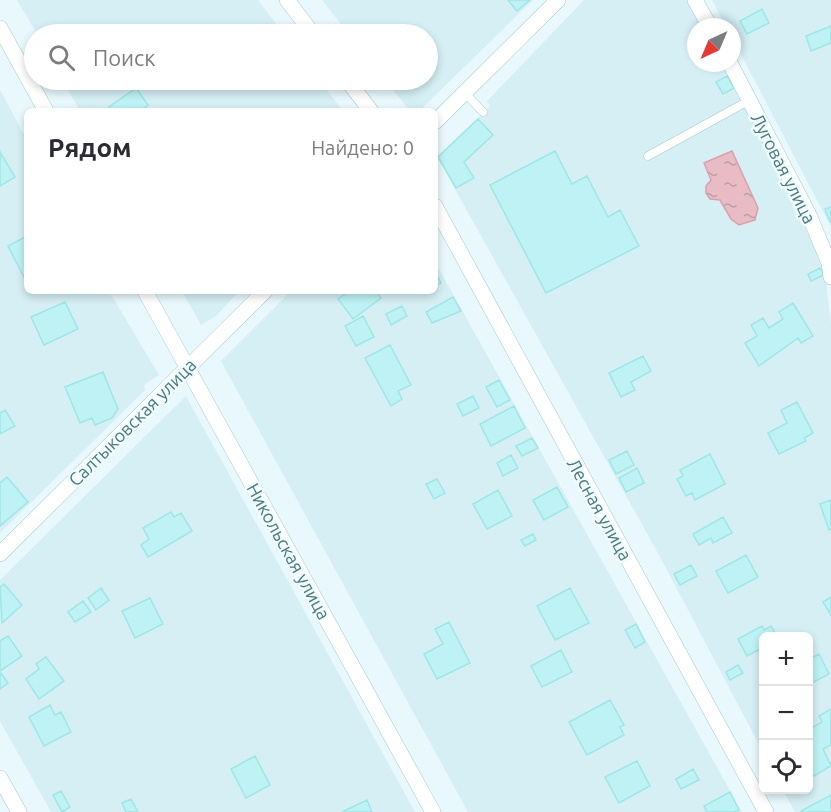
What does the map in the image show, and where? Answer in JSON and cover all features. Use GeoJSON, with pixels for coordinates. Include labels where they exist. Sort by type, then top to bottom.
{"type":"FeatureCollection","features":[{"type":"Feature","properties":{"kind":"street"},"geometry":{"type":"LineString","coordinates":[[287,0],[305,24]]}},
{"type":"Feature","properties":{"kind":"street"},"geometry":{"type":"LineString","coordinates":[[438,119],[558,0]]}},
{"type":"Feature","properties":{"kind":"street"},"geometry":{"type":"LineString","coordinates":[[695,0],[705,18]]}},
{"type":"Feature","properties":{"kind":"street"},"geometry":{"type":"LineString","coordinates":[[0,28],[24,71]]}},
{"type":"Feature","properties":{"kind":"street","name":"Луговая улица"},"geometry":{"type":"LineString","coordinates":[[735,72],[809,215],[828,263],[831,277]]}},
{"type":"Feature","properties":{"kind":"street"},"geometry":{"type":"LineString","coordinates":[[34,90],[44,108]]}},
{"type":"Feature","properties":{"kind":"street"},"geometry":{"type":"LineString","coordinates":[[355,90],[369,108]]}},
{"type":"Feature","properties":{"kind":"street","name":"Лесная улица"},"geometry":{"type":"LineString","coordinates":[[438,211],[766,812]]}},
{"type":"Feature","properties":{"kind":"street","name":"Никольская улица"},"geometry":{"type":"LineString","coordinates":[[147,294],[433,812]]}},
{"type":"Feature","properties":{"kind":"street","name":"Салтыковская улица"},"geometry":{"type":"LineString","coordinates":[[0,554],[262,294]]}},
{"type":"Feature","properties":{"kind":"street"},"geometry":{"type":"LineString","coordinates":[[0,778],[19,812]]}},
{"type":"Feature","properties":{"kind":"lane"},"geometry":{"type":"LineString","coordinates":[[465,93],[483,112]]}},
{"type":"Feature","properties":{"kind":"lane"},"geometry":{"type":"LineString","coordinates":[[648,156],[750,100]]}},
{"type":"Feature","properties":{"kind":"shaded area"},"geometry":{"type":"Polygon","coordinates":[[[17,0],[258,0],[276,24],[31,24],[17,0]]]}},
{"type":"Feature","properties":{"kind":"shaded area"},"geometry":{"type":"Polygon","coordinates":[[[322,0],[533,0],[422,108],[408,108],[393,90],[438,90],[438,24],[341,24],[322,0]]]}},
{"type":"Feature","properties":{"kind":"shaded area"},"geometry":{"type":"Polygon","coordinates":[[[584,0],[687,0],[697,18],[687,18],[687,72],[726,72],[787,185],[825,273],[831,324],[831,812],[795,812],[785,794],[813,794],[813,632],[759,632],[759,744],[659,555],[438,159],[438,156],[490,106],[487,101],[584,0]]]}},
{"type":"Feature","properties":{"kind":"shaded area"},"geometry":{"type":"Polygon","coordinates":[[[712,0],[831,0],[831,227],[741,54],[741,18],[721,18],[712,0]]]}},
{"type":"Feature","properties":{"kind":"shaded area"},"geometry":{"type":"Polygon","coordinates":[[[0,90],[24,134],[24,294],[111,294],[159,375],[144,385],[145,390],[0,533],[0,90]]]}},
{"type":"Feature","properties":{"kind":"shaded area"},"geometry":{"type":"Polygon","coordinates":[[[68,90],[327,90],[341,108],[78,108],[68,90]]]}},
{"type":"Feature","properties":{"kind":"shaded area"},"geometry":{"type":"Polygon","coordinates":[[[438,267],[742,812],[468,812],[221,361],[288,294],[438,294],[438,267]]]}},
{"type":"Feature","properties":{"kind":"shaded area"},"geometry":{"type":"Polygon","coordinates":[[[184,294],[236,294],[216,316],[201,325],[184,294]]]}},
{"type":"Feature","properties":{"kind":"shaded area"},"geometry":{"type":"Polygon","coordinates":[[[186,396],[415,812],[51,812],[0,721],[0,580],[186,396]]]}},
{"type":"Feature","properties":{"kind":"water"},"geometry":{"type":"Polygon","coordinates":[[[732,151],[758,208],[755,220],[739,225],[731,219],[720,200],[710,199],[706,193],[706,186],[711,180],[704,163],[732,151]]]}},
{"type":"Feature","properties":{"kind":"building"},"geometry":{"type":"Polygon","coordinates":[[[508,0],[530,0],[517,11],[508,0]]]}},
{"type":"Feature","properties":{"kind":"building"},"geometry":{"type":"Polygon","coordinates":[[[762,9],[769,23],[747,34],[741,20],[762,9]]]}},
{"type":"Feature","properties":{"kind":"building"},"geometry":{"type":"Polygon","coordinates":[[[831,26],[831,43],[811,51],[806,36],[831,26]]]}},
{"type":"Feature","properties":{"kind":"building"},"geometry":{"type":"Polygon","coordinates":[[[727,76],[734,88],[723,94],[716,82],[727,76]]]}},
{"type":"Feature","properties":{"kind":"building"},"geometry":{"type":"Polygon","coordinates":[[[133,90],[137,90],[148,105],[144,108],[109,107],[133,90]]]}},
{"type":"Feature","properties":{"kind":"building"},"geometry":{"type":"Polygon","coordinates":[[[478,119],[493,135],[464,162],[474,178],[456,188],[438,157],[478,119]]]}},
{"type":"Feature","properties":{"kind":"building"},"geometry":{"type":"Polygon","coordinates":[[[555,151],[572,184],[587,176],[608,217],[620,210],[639,246],[546,293],[490,185],[555,151]]]}},
{"type":"Feature","properties":{"kind":"building"},"geometry":{"type":"Polygon","coordinates":[[[0,152],[15,177],[0,186],[0,152]]]}},
{"type":"Feature","properties":{"kind":"building"},"geometry":{"type":"Polygon","coordinates":[[[831,207],[831,222],[830,222],[825,209],[831,207]]]}},
{"type":"Feature","properties":{"kind":"building"},"geometry":{"type":"Polygon","coordinates":[[[24,238],[24,277],[8,246],[24,238]]]}},
{"type":"Feature","properties":{"kind":"building"},"geometry":{"type":"Polygon","coordinates":[[[820,268],[824,275],[811,281],[808,274],[820,268]]]}},
{"type":"Feature","properties":{"kind":"building"},"geometry":{"type":"Polygon","coordinates":[[[345,294],[378,294],[381,298],[353,319],[338,299],[345,294]]]}},
{"type":"Feature","properties":{"kind":"building"},"geometry":{"type":"Polygon","coordinates":[[[453,297],[461,311],[432,323],[426,312],[453,297]]]}},
{"type":"Feature","properties":{"kind":"building"},"geometry":{"type":"Polygon","coordinates":[[[65,302],[78,329],[44,345],[31,317],[65,302]]]}},
{"type":"Feature","properties":{"kind":"building"},"geometry":{"type":"Polygon","coordinates":[[[793,303],[813,336],[801,343],[798,338],[759,366],[745,343],[757,336],[751,325],[763,318],[769,328],[783,319],[779,312],[793,303]]]}},
{"type":"Feature","properties":{"kind":"building"},"geometry":{"type":"Polygon","coordinates":[[[402,306],[407,316],[391,325],[386,314],[402,306]]]}},
{"type":"Feature","properties":{"kind":"building"},"geometry":{"type":"Polygon","coordinates":[[[363,316],[374,337],[356,346],[345,326],[363,316]]]}},
{"type":"Feature","properties":{"kind":"building"},"geometry":{"type":"Polygon","coordinates":[[[390,345],[411,385],[398,391],[402,399],[391,406],[365,358],[390,345]]]}},
{"type":"Feature","properties":{"kind":"building"},"geometry":{"type":"Polygon","coordinates":[[[643,356],[651,371],[631,382],[635,390],[621,397],[609,373],[643,356]]]}},
{"type":"Feature","properties":{"kind":"building"},"geometry":{"type":"Polygon","coordinates":[[[103,372],[118,409],[112,418],[95,425],[92,418],[80,423],[65,387],[103,372]]]}},
{"type":"Feature","properties":{"kind":"building"},"geometry":{"type":"Polygon","coordinates":[[[499,380],[510,400],[497,407],[486,387],[499,380]]]}},
{"type":"Feature","properties":{"kind":"building"},"geometry":{"type":"Polygon","coordinates":[[[473,396],[479,408],[463,416],[457,404],[473,396]]]}},
{"type":"Feature","properties":{"kind":"building"},"geometry":{"type":"Polygon","coordinates":[[[797,402],[813,433],[804,438],[806,441],[779,454],[768,433],[787,423],[781,410],[797,402]]]}},
{"type":"Feature","properties":{"kind":"building"},"geometry":{"type":"Polygon","coordinates":[[[514,406],[525,428],[491,446],[480,424],[514,406]]]}},
{"type":"Feature","properties":{"kind":"building"},"geometry":{"type":"Polygon","coordinates":[[[5,410],[15,426],[0,434],[0,413],[5,410]]]}},
{"type":"Feature","properties":{"kind":"building"},"geometry":{"type":"Polygon","coordinates":[[[532,438],[538,448],[522,456],[516,446],[532,438]]]}},
{"type":"Feature","properties":{"kind":"building"},"geometry":{"type":"Polygon","coordinates":[[[627,451],[634,465],[616,474],[609,460],[627,451]]]}},
{"type":"Feature","properties":{"kind":"building"},"geometry":{"type":"Polygon","coordinates":[[[710,454],[725,484],[695,500],[692,493],[686,496],[677,479],[683,476],[680,470],[710,454]]]}},
{"type":"Feature","properties":{"kind":"building"},"geometry":{"type":"Polygon","coordinates":[[[511,455],[518,468],[503,476],[497,463],[511,455]]]}},
{"type":"Feature","properties":{"kind":"building"},"geometry":{"type":"Polygon","coordinates":[[[637,468],[644,483],[626,492],[619,478],[637,468]]]}},
{"type":"Feature","properties":{"kind":"building"},"geometry":{"type":"Polygon","coordinates":[[[7,477],[28,502],[0,526],[0,483],[7,477]]]}},
{"type":"Feature","properties":{"kind":"building"},"geometry":{"type":"Polygon","coordinates":[[[437,479],[445,493],[434,499],[426,484],[437,479]]]}},
{"type":"Feature","properties":{"kind":"building"},"geometry":{"type":"Polygon","coordinates":[[[557,487],[568,507],[544,520],[533,500],[557,487]]]}},
{"type":"Feature","properties":{"kind":"building"},"geometry":{"type":"Polygon","coordinates":[[[498,490],[512,516],[487,529],[473,504],[498,490]]]}},
{"type":"Feature","properties":{"kind":"building"},"geometry":{"type":"Polygon","coordinates":[[[831,500],[831,529],[829,530],[820,504],[831,500]]]}},
{"type":"Feature","properties":{"kind":"building"},"geometry":{"type":"Polygon","coordinates":[[[171,512],[174,517],[181,513],[192,531],[148,557],[141,545],[149,539],[143,528],[171,512]]]}},
{"type":"Feature","properties":{"kind":"building"},"geometry":{"type":"Polygon","coordinates":[[[723,517],[732,533],[713,543],[711,538],[699,545],[693,534],[723,517]]]}},
{"type":"Feature","properties":{"kind":"building"},"geometry":{"type":"Polygon","coordinates":[[[533,534],[536,540],[525,546],[521,540],[533,534]]]}},
{"type":"Feature","properties":{"kind":"building"},"geometry":{"type":"Polygon","coordinates":[[[746,555],[758,577],[728,593],[716,571],[746,555]]]}},
{"type":"Feature","properties":{"kind":"building"},"geometry":{"type":"Polygon","coordinates":[[[691,565],[697,576],[680,585],[674,574],[691,565]]]}},
{"type":"Feature","properties":{"kind":"building"},"geometry":{"type":"Polygon","coordinates":[[[4,584],[22,605],[2,623],[0,587],[4,584]]]}},
{"type":"Feature","properties":{"kind":"building"},"geometry":{"type":"Polygon","coordinates":[[[101,588],[109,600],[96,610],[88,598],[101,588]]]}},
{"type":"Feature","properties":{"kind":"building"},"geometry":{"type":"Polygon","coordinates":[[[570,588],[589,623],[555,640],[537,606],[570,588]]]}},
{"type":"Feature","properties":{"kind":"building"},"geometry":{"type":"Polygon","coordinates":[[[831,597],[831,615],[823,602],[831,597]]]}},
{"type":"Feature","properties":{"kind":"building"},"geometry":{"type":"Polygon","coordinates":[[[150,598],[163,624],[135,638],[122,611],[150,598]]]}},
{"type":"Feature","properties":{"kind":"building"},"geometry":{"type":"Polygon","coordinates":[[[83,601],[91,612],[75,622],[68,612],[83,601]]]}},
{"type":"Feature","properties":{"kind":"building"},"geometry":{"type":"Polygon","coordinates":[[[449,622],[470,663],[437,679],[424,654],[443,644],[435,629],[449,622]]]}},
{"type":"Feature","properties":{"kind":"building"},"geometry":{"type":"Polygon","coordinates":[[[636,624],[645,642],[635,648],[625,630],[636,624]]]}},
{"type":"Feature","properties":{"kind":"building"},"geometry":{"type":"Polygon","coordinates":[[[762,626],[764,630],[771,626],[775,632],[759,632],[759,650],[747,656],[738,639],[762,626]]]}},
{"type":"Feature","properties":{"kind":"building"},"geometry":{"type":"Polygon","coordinates":[[[8,636],[22,656],[0,671],[0,641],[8,636]]]}},
{"type":"Feature","properties":{"kind":"building"},"geometry":{"type":"Polygon","coordinates":[[[561,650],[572,672],[542,687],[531,666],[561,650]]]}},
{"type":"Feature","properties":{"kind":"building"},"geometry":{"type":"Polygon","coordinates":[[[819,654],[829,674],[813,682],[813,657],[819,654]]]}},
{"type":"Feature","properties":{"kind":"building"},"geometry":{"type":"Polygon","coordinates":[[[46,657],[64,681],[39,699],[26,679],[39,669],[36,664],[46,657]]]}},
{"type":"Feature","properties":{"kind":"building"},"geometry":{"type":"Polygon","coordinates":[[[738,665],[743,673],[730,680],[726,672],[738,665]]]}},
{"type":"Feature","properties":{"kind":"building"},"geometry":{"type":"Polygon","coordinates":[[[0,674],[8,683],[0,689],[0,674]]]}},
{"type":"Feature","properties":{"kind":"building"},"geometry":{"type":"Polygon","coordinates":[[[610,700],[624,725],[620,727],[624,735],[587,755],[569,722],[610,700]]]}},
{"type":"Feature","properties":{"kind":"building"},"geometry":{"type":"Polygon","coordinates":[[[50,705],[55,715],[61,712],[71,732],[44,746],[29,717],[50,705]]]}},
{"type":"Feature","properties":{"kind":"building"},"geometry":{"type":"Polygon","coordinates":[[[831,709],[831,745],[823,749],[831,766],[814,776],[813,727],[822,722],[819,716],[831,709]]]}},
{"type":"Feature","properties":{"kind":"building"},"geometry":{"type":"Polygon","coordinates":[[[255,756],[270,785],[246,798],[231,769],[255,756]]]}},
{"type":"Feature","properties":{"kind":"building"},"geometry":{"type":"Polygon","coordinates":[[[637,761],[650,786],[619,803],[605,777],[637,761]]]}},
{"type":"Feature","properties":{"kind":"building"},"geometry":{"type":"Polygon","coordinates":[[[693,769],[699,780],[681,789],[676,779],[693,769]]]}},
{"type":"Feature","properties":{"kind":"building"},"geometry":{"type":"Polygon","coordinates":[[[61,791],[70,807],[62,812],[53,795],[61,791]]]}},
{"type":"Feature","properties":{"kind":"building"},"geometry":{"type":"Polygon","coordinates":[[[730,792],[739,810],[707,812],[704,806],[730,792]]]}},
{"type":"Feature","properties":{"kind":"building"},"geometry":{"type":"Polygon","coordinates":[[[831,795],[831,812],[801,812],[801,811],[831,795]]]}},
{"type":"Feature","properties":{"kind":"building"},"geometry":{"type":"Polygon","coordinates":[[[131,799],[138,812],[126,812],[122,803],[131,799]]]}},
{"type":"Feature","properties":{"kind":"building"},"geometry":{"type":"Polygon","coordinates":[[[367,800],[372,812],[342,812],[367,800]]]}}]}
